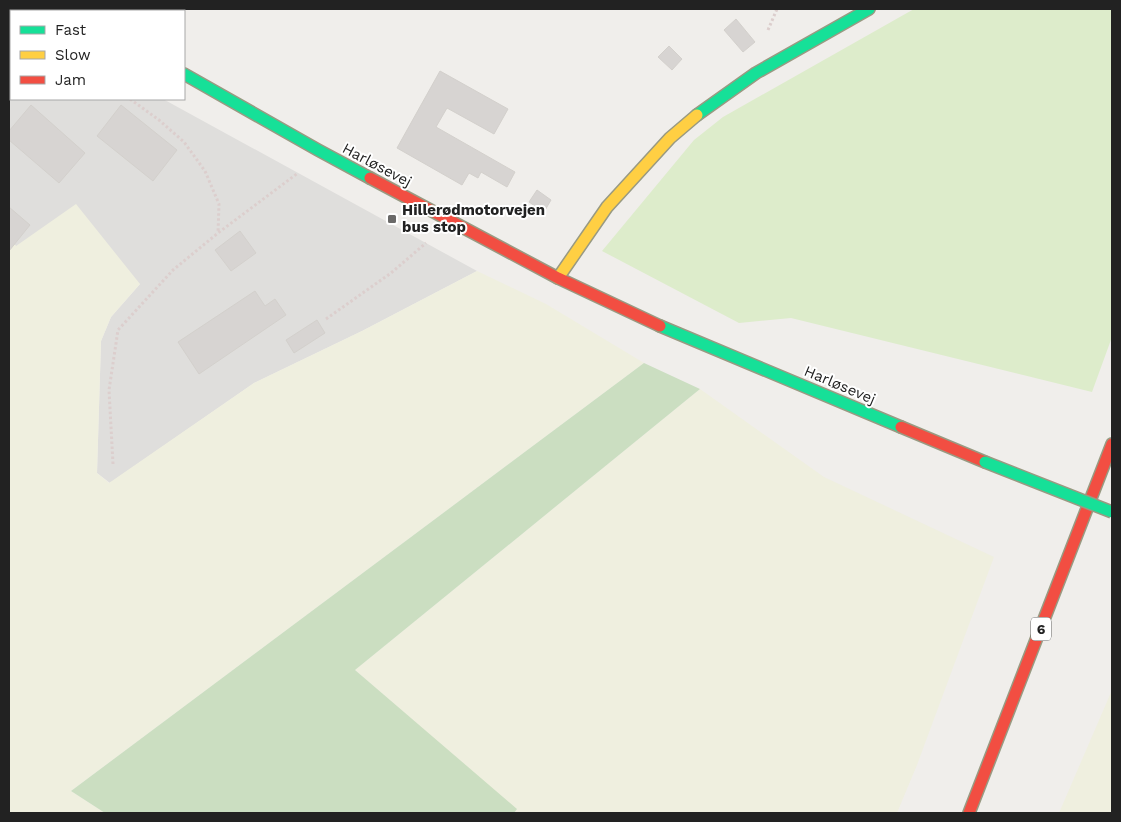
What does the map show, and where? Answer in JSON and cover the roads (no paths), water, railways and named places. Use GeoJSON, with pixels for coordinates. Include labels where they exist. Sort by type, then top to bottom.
{"type":"FeatureCollection","features":[{"type":"Feature","properties":{"kind":"main road"},"geometry":{"type":"LineString","coordinates":[[558,278],[606,207],[670,138],[705,108],[756,73],[869,9]]}},
{"type":"Feature","properties":{"kind":"main road","name":"Harløsevej"},"geometry":{"type":"LineString","coordinates":[[185,75],[318,150],[558,278],[661,326],[985,462],[1112,512]]}},
{"type":"Feature","properties":{"kind":"main road","name":"6"},"geometry":{"type":"LineString","coordinates":[[969,813],[1112,444]]}},
{"type":"Feature","properties":{"kind":"place","name":"Hillerødmotorvejen bus stop"},"geometry":{"type":"Point","coordinates":[392,219]}}]}
